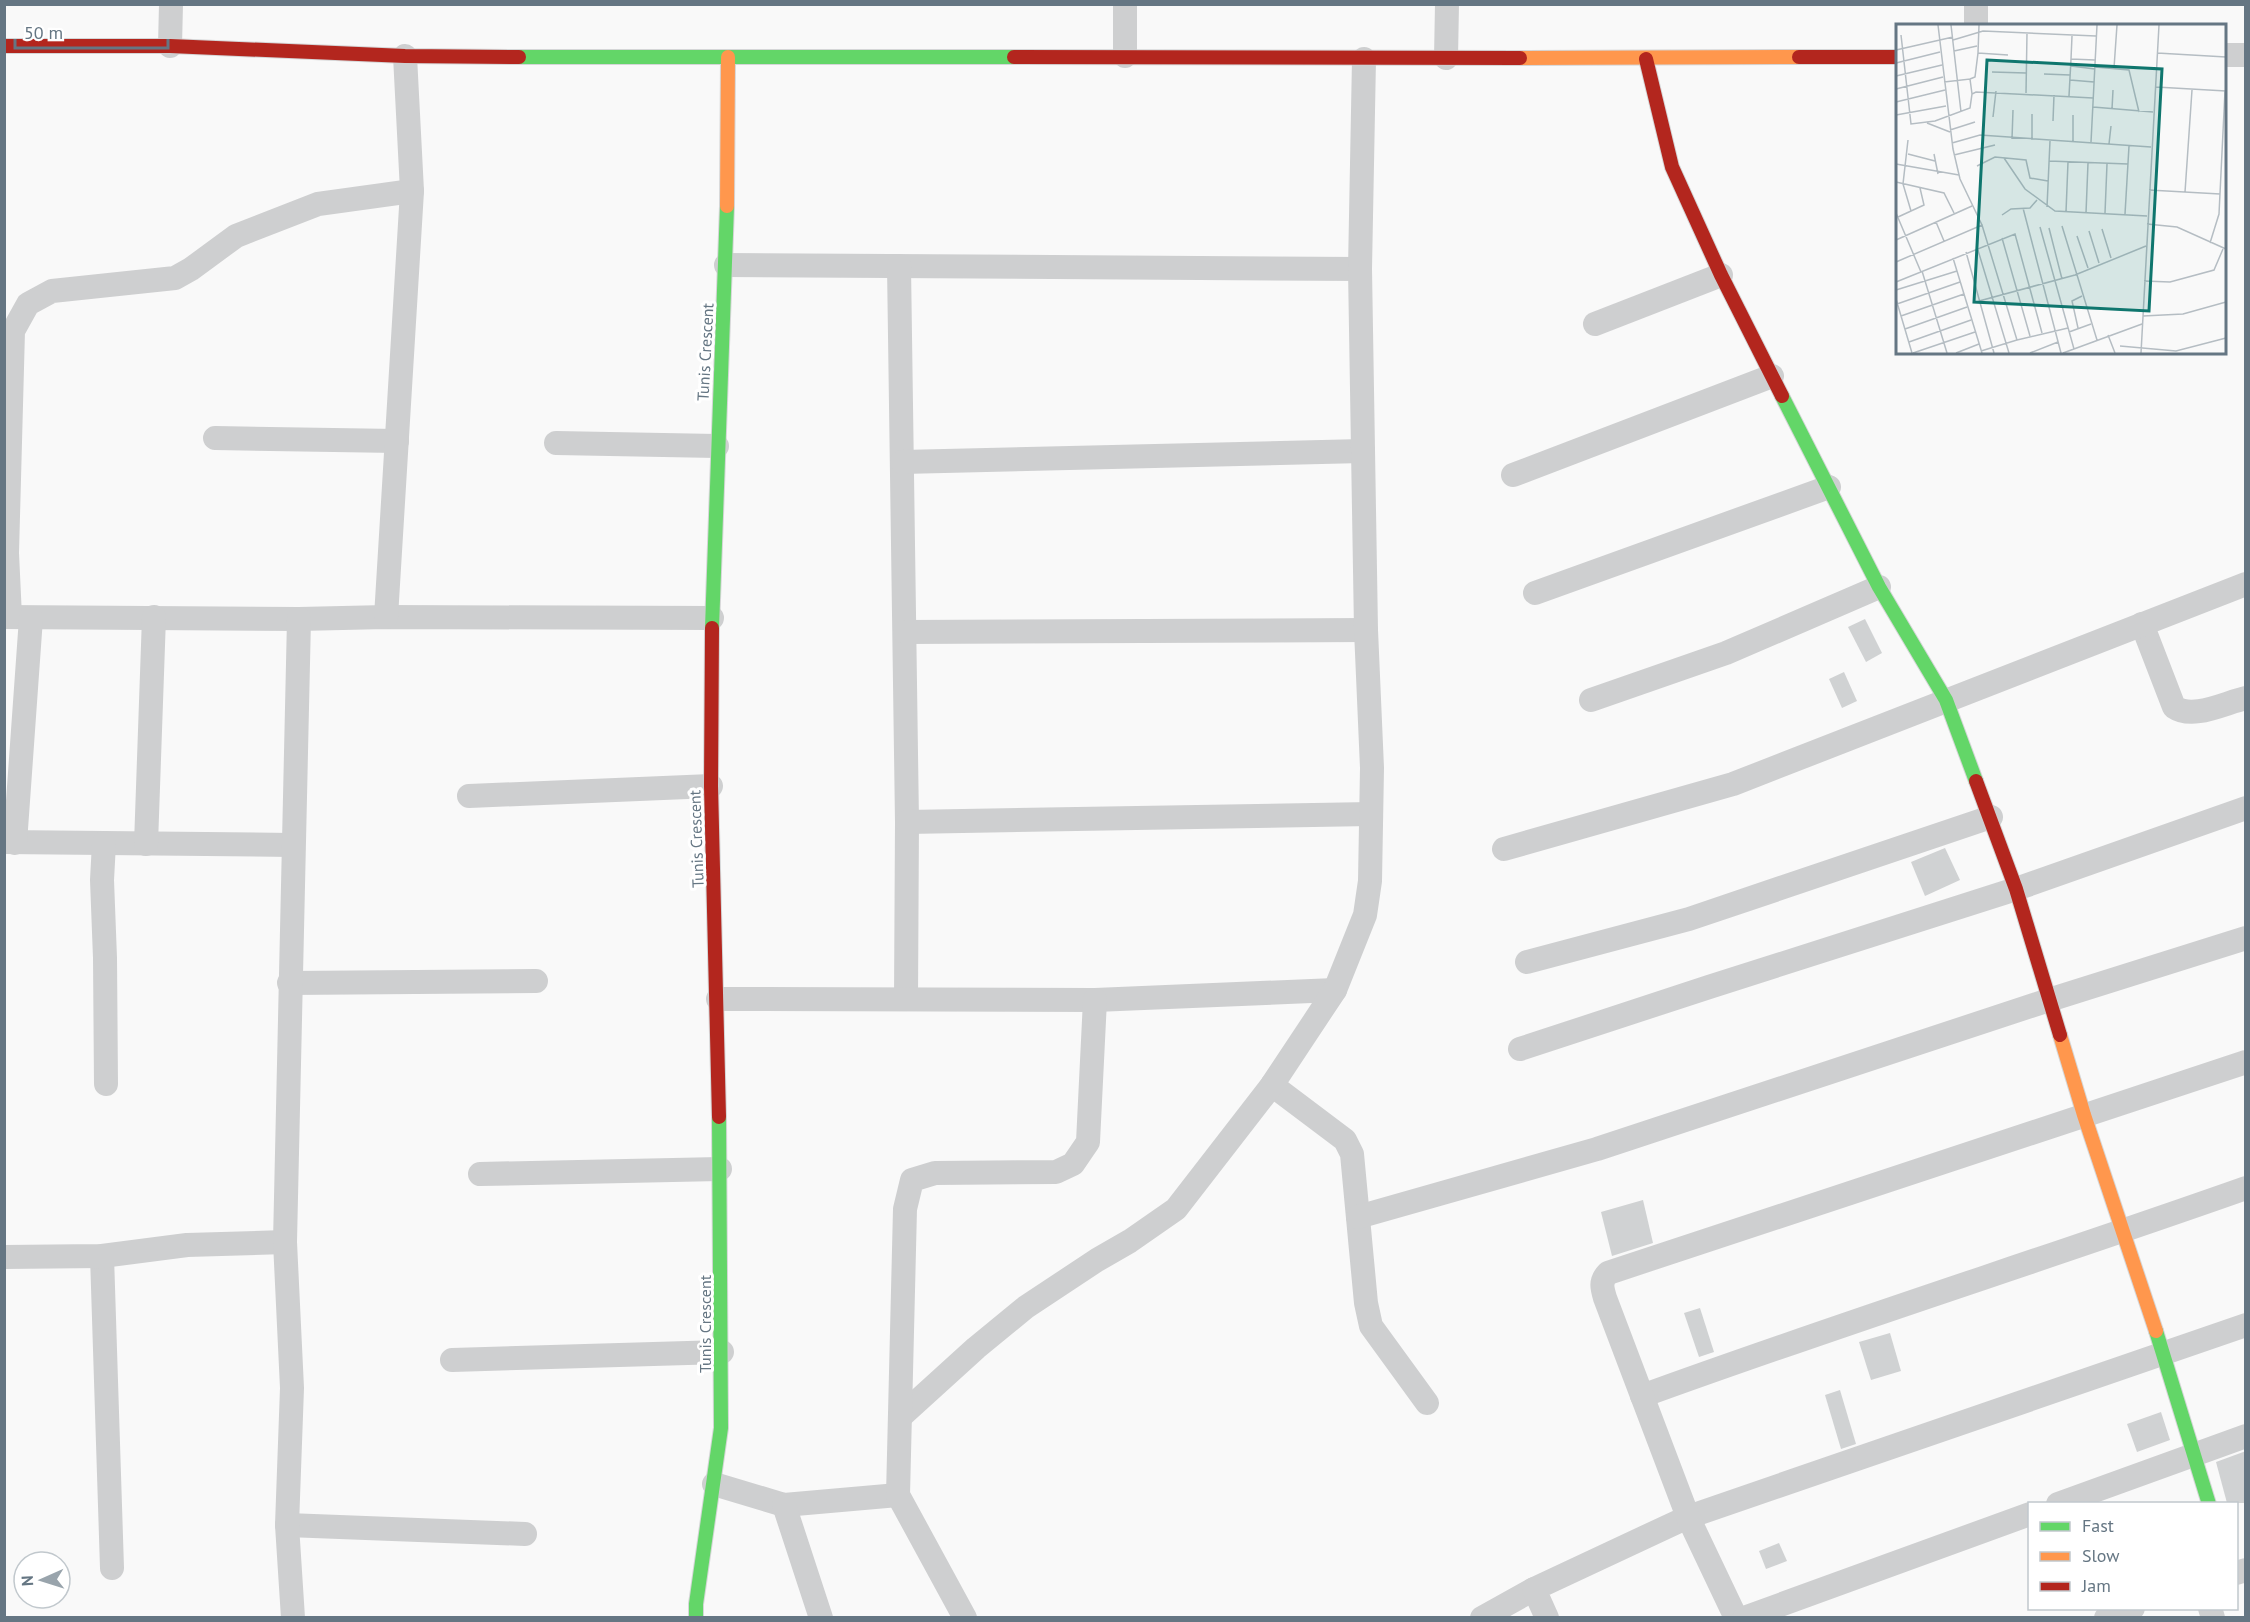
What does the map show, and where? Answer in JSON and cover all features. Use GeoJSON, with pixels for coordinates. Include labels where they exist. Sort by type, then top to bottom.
{"type":"FeatureCollection","features":[{"type":"Feature","properties":{"kind":"street"},"geometry":{"type":"LineString","coordinates":[[170,46],[171,4]]}},
{"type":"Feature","properties":{"kind":"street"},"geometry":{"type":"LineString","coordinates":[[1125,4],[1125,56]]}},
{"type":"Feature","properties":{"kind":"street"},"geometry":{"type":"LineString","coordinates":[[1446,4],[1446,58]]}},
{"type":"Feature","properties":{"kind":"street"},"geometry":{"type":"LineString","coordinates":[[1976,4],[1976,24]]}},
{"type":"Feature","properties":{"kind":"street"},"geometry":{"type":"LineString","coordinates":[[4,46],[170,46],[405,56],[1125,56],[1364,59],[1896,57]]}},
{"type":"Feature","properties":{"kind":"street"},"geometry":{"type":"LineString","coordinates":[[2226,55],[2246,55]]}},
{"type":"Feature","properties":{"kind":"street"},"geometry":{"type":"LineString","coordinates":[[386,617],[412,191],[405,56]]}},
{"type":"Feature","properties":{"kind":"street","name":"Tunis Crescent"},"geometry":{"type":"LineString","coordinates":[[696,1617],[721,1428],[718,999],[711,786],[712,618],[717,446],[726,265],[728,57]]}},
{"type":"Feature","properties":{"kind":"street"},"geometry":{"type":"LineString","coordinates":[[900,1417],[976,1348],[1026,1307],[1176,1209],[1272,1085],[1335,990],[1365,915],[1370,881],[1372,768],[1366,630],[1360,269],[1364,59]]}},
{"type":"Feature","properties":{"kind":"street"},"geometry":{"type":"LineString","coordinates":[[1646,59],[1672,167],[1721,275],[1879,587],[1946,700],[2016,889],[2084,1115],[2163,1354],[2192,1455],[2209,1502]]}},
{"type":"Feature","properties":{"kind":"street"},"geometry":{"type":"LineString","coordinates":[[293,845],[10,842],[15,617],[7,553],[7,439],[13,331],[28,304],[52,291],[175,278],[236,237],[318,204],[412,191]]}},
{"type":"Feature","properties":{"kind":"street"},"geometry":{"type":"LineString","coordinates":[[726,265],[1360,269]]}},
{"type":"Feature","properties":{"kind":"street"},"geometry":{"type":"LineString","coordinates":[[899,266],[907,822],[906,998]]}},
{"type":"Feature","properties":{"kind":"street"},"geometry":{"type":"LineString","coordinates":[[1595,324],[1721,275]]}},
{"type":"Feature","properties":{"kind":"street"},"geometry":{"type":"LineString","coordinates":[[1513,475],[1772,376]]}},
{"type":"Feature","properties":{"kind":"street"},"geometry":{"type":"LineString","coordinates":[[215,438],[397,441]]}},
{"type":"Feature","properties":{"kind":"street"},"geometry":{"type":"LineString","coordinates":[[556,443],[717,446]]}},
{"type":"Feature","properties":{"kind":"street"},"geometry":{"type":"LineString","coordinates":[[902,462],[1363,451]]}},
{"type":"Feature","properties":{"kind":"street"},"geometry":{"type":"LineString","coordinates":[[1534,593],[1829,487]]}},
{"type":"Feature","properties":{"kind":"street"},"geometry":{"type":"LineString","coordinates":[[1504,849],[1733,784],[2246,584]]}},
{"type":"Feature","properties":{"kind":"street"},"geometry":{"type":"LineString","coordinates":[[1591,700],[1726,653],[1879,587]]}},
{"type":"Feature","properties":{"kind":"street"},"geometry":{"type":"LineString","coordinates":[[15,617],[712,618]]}},
{"type":"Feature","properties":{"kind":"street"},"geometry":{"type":"LineString","coordinates":[[146,843],[154,617]]}},
{"type":"Feature","properties":{"kind":"street"},"geometry":{"type":"LineString","coordinates":[[293,1617],[287,1525],[292,1388],[285,1242],[299,619]]}},
{"type":"Feature","properties":{"kind":"street"},"geometry":{"type":"LineString","coordinates":[[2142,624],[2174,706],[2181,711],[2191,713],[2246,698]]}},
{"type":"Feature","properties":{"kind":"street"},"geometry":{"type":"LineString","coordinates":[[904,632],[1366,630]]}},
{"type":"Feature","properties":{"kind":"street"},"geometry":{"type":"LineString","coordinates":[[470,796],[711,786]]}},
{"type":"Feature","properties":{"kind":"street"},"geometry":{"type":"LineString","coordinates":[[1521,1049],[2016,889],[2246,808]]}},
{"type":"Feature","properties":{"kind":"street"},"geometry":{"type":"LineString","coordinates":[[907,822],[1371,814]]}},
{"type":"Feature","properties":{"kind":"street"},"geometry":{"type":"LineString","coordinates":[[1527,962],[1689,919],[1990,817]]}},
{"type":"Feature","properties":{"kind":"street"},"geometry":{"type":"LineString","coordinates":[[104,843],[102,880],[106,1084]]}},
{"type":"Feature","properties":{"kind":"street"},"geometry":{"type":"LineString","coordinates":[[1358,1217],[1597,1149],[2049,1000],[2246,938]]}},
{"type":"Feature","properties":{"kind":"street"},"geometry":{"type":"LineString","coordinates":[[290,983],[536,981]]}},
{"type":"Feature","properties":{"kind":"street"},"geometry":{"type":"LineString","coordinates":[[718,999],[1095,1000],[1335,990]]}},
{"type":"Feature","properties":{"kind":"street"},"geometry":{"type":"LineString","coordinates":[[965,1617],[897,1495],[904,1209],[912,1180],[934,1173],[1056,1172],[1073,1164],[1088,1142],[1095,1000]]}},
{"type":"Feature","properties":{"kind":"street"},"geometry":{"type":"LineString","coordinates":[[1736,1617],[1688,1517],[1605,1298],[1603,1278],[1608,1273],[2246,1062]]}},
{"type":"Feature","properties":{"kind":"street"},"geometry":{"type":"LineString","coordinates":[[1272,1085],[1345,1140],[1352,1154],[1366,1303],[1371,1326],[1427,1403]]}},
{"type":"Feature","properties":{"kind":"street"},"geometry":{"type":"LineString","coordinates":[[480,1174],[720,1169]]}},
{"type":"Feature","properties":{"kind":"street"},"geometry":{"type":"LineString","coordinates":[[1642,1396],[1782,1345],[2123,1232],[2246,1188]]}},
{"type":"Feature","properties":{"kind":"street"},"geometry":{"type":"LineString","coordinates":[[4,1257],[102,1257],[187,1245],[285,1242]]}},
{"type":"Feature","properties":{"kind":"street"},"geometry":{"type":"LineString","coordinates":[[102,1257],[112,1568]]}},
{"type":"Feature","properties":{"kind":"street"},"geometry":{"type":"LineString","coordinates":[[1482,1617],[1534,1588],[1688,1517],[2246,1325]]}},
{"type":"Feature","properties":{"kind":"street"},"geometry":{"type":"LineString","coordinates":[[452,1360],[722,1352]]}},
{"type":"Feature","properties":{"kind":"street"},"geometry":{"type":"LineString","coordinates":[[2061,1502],[2246,1436]]}},
{"type":"Feature","properties":{"kind":"street"},"geometry":{"type":"LineString","coordinates":[[714,1484],[784,1505],[897,1495]]}},
{"type":"Feature","properties":{"kind":"street"},"geometry":{"type":"LineString","coordinates":[[784,1505],[821,1617]]}},
{"type":"Feature","properties":{"kind":"street"},"geometry":{"type":"LineString","coordinates":[[1744,1617],[2028,1515]]}},
{"type":"Feature","properties":{"kind":"street"},"geometry":{"type":"LineString","coordinates":[[287,1525],[525,1534]]}},
{"type":"Feature","properties":{"kind":"street"},"geometry":{"type":"LineString","coordinates":[[1534,1588],[1547,1617]]}},
{"type":"Feature","properties":{"kind":"street"},"geometry":{"type":"LineString","coordinates":[[2106,1617],[2127,1610]]}},
{"type":"Feature","properties":{"kind":"building"},"geometry":{"type":"Polygon","coordinates":[[[1865,619],[1882,653],[1866,662],[1848,627],[1865,619]]]}},
{"type":"Feature","properties":{"kind":"building"},"geometry":{"type":"Polygon","coordinates":[[[1844,672],[1857,701],[1842,708],[1829,679],[1844,672]]]}},
{"type":"Feature","properties":{"kind":"building"},"geometry":{"type":"Polygon","coordinates":[[[1945,848],[1960,880],[1925,896],[1911,862],[1945,848]]]}},
{"type":"Feature","properties":{"kind":"building"},"geometry":{"type":"Polygon","coordinates":[[[1643,1200],[1653,1243],[1612,1256],[1601,1212],[1643,1200]]]}},
{"type":"Feature","properties":{"kind":"building"},"geometry":{"type":"Polygon","coordinates":[[[1700,1308],[1714,1352],[1699,1357],[1684,1313],[1700,1308]]]}},
{"type":"Feature","properties":{"kind":"building"},"geometry":{"type":"Polygon","coordinates":[[[1890,1333],[1901,1371],[1871,1380],[1859,1342],[1890,1333]]]}},
{"type":"Feature","properties":{"kind":"building"},"geometry":{"type":"Polygon","coordinates":[[[1840,1390],[1856,1444],[1841,1449],[1825,1395],[1840,1390]]]}},
{"type":"Feature","properties":{"kind":"building"},"geometry":{"type":"Polygon","coordinates":[[[2161,1412],[2170,1440],[2137,1452],[2127,1424],[2161,1412]]]}},
{"type":"Feature","properties":{"kind":"building"},"geometry":{"type":"Polygon","coordinates":[[[2246,1451],[2246,1503],[2227,1502],[2216,1462],[2246,1451]]]}},
{"type":"Feature","properties":{"kind":"building"},"geometry":{"type":"Polygon","coordinates":[[[1779,1543],[1787,1561],[1766,1569],[1759,1551],[1779,1543]]]}},
{"type":"Feature","properties":{"kind":"traffic: fast"},"geometry":{"type":"LineString","coordinates":[[519,57],[1014,57]]}},
{"type":"Feature","properties":{"kind":"traffic: fast"},"geometry":{"type":"LineString","coordinates":[[712,628],[727,206]]}},
{"type":"Feature","properties":{"kind":"traffic: fast"},"geometry":{"type":"LineString","coordinates":[[1782,396],[1879,587],[1946,700],[1976,781]]}},
{"type":"Feature","properties":{"kind":"traffic: fast"},"geometry":{"type":"LineString","coordinates":[[696,1618],[696,1604],[721,1428],[719,1117]]}},
{"type":"Feature","properties":{"kind":"traffic: fast"},"geometry":{"type":"LineString","coordinates":[[2156,1331],[2208,1502]]}},
{"type":"Feature","properties":{"kind":"traffic: slow"},"geometry":{"type":"LineString","coordinates":[[727,206],[728,57]]}},
{"type":"Feature","properties":{"kind":"traffic: slow"},"geometry":{"type":"LineString","coordinates":[[1520,58],[1799,57]]}},
{"type":"Feature","properties":{"kind":"traffic: slow"},"geometry":{"type":"LineString","coordinates":[[2060,1035],[2084,1115],[2156,1331]]}},
{"type":"Feature","properties":{"kind":"traffic: jam"},"geometry":{"type":"LineString","coordinates":[[4,46],[170,46],[405,56],[519,57]]}},
{"type":"Feature","properties":{"kind":"traffic: jam"},"geometry":{"type":"LineString","coordinates":[[1014,57],[1520,58]]}},
{"type":"Feature","properties":{"kind":"traffic: jam"},"geometry":{"type":"LineString","coordinates":[[1799,57],[1896,57]]}},
{"type":"Feature","properties":{"kind":"traffic: jam"},"geometry":{"type":"LineString","coordinates":[[1646,59],[1672,167],[1721,275],[1782,396]]}},
{"type":"Feature","properties":{"kind":"traffic: jam"},"geometry":{"type":"LineString","coordinates":[[712,628],[711,786],[719,1117]]}},
{"type":"Feature","properties":{"kind":"traffic: jam"},"geometry":{"type":"LineString","coordinates":[[1976,781],[2016,889],[2060,1035]]}}]}
